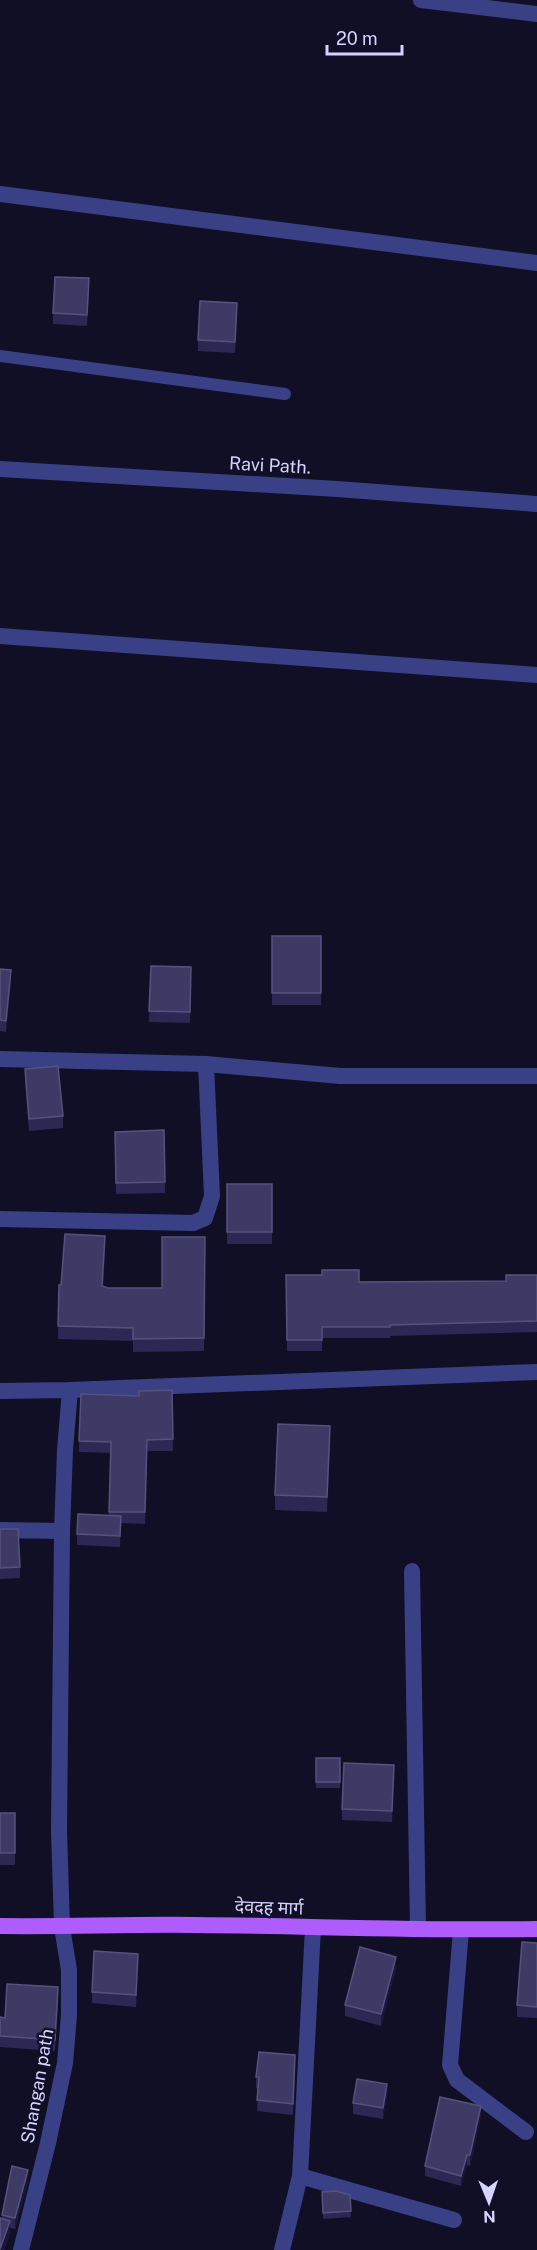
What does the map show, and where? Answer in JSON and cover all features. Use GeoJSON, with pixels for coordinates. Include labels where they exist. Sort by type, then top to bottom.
{"type":"FeatureCollection","features":[{"type":"Feature","properties":{"kind":"main road","name":"देवदह मार्ग"},"geometry":{"type":"LineString","coordinates":[[0,1926],[194,1925],[460,1930],[537,1929]]}},
{"type":"Feature","properties":{"kind":"street"},"geometry":{"type":"LineString","coordinates":[[421,0],[537,14]]}},
{"type":"Feature","properties":{"kind":"street"},"geometry":{"type":"LineString","coordinates":[[0,194],[537,263]]}},
{"type":"Feature","properties":{"kind":"street","name":"Ravi Path."},"geometry":{"type":"LineString","coordinates":[[0,468],[537,504]]}},
{"type":"Feature","properties":{"kind":"street"},"geometry":{"type":"LineString","coordinates":[[0,636],[537,675]]}},
{"type":"Feature","properties":{"kind":"street"},"geometry":{"type":"LineString","coordinates":[[0,1059],[206,1064],[340,1076],[537,1076]]}},
{"type":"Feature","properties":{"kind":"street"},"geometry":{"type":"LineString","coordinates":[[0,1219],[193,1223],[205,1218],[210,1209],[212,1196],[206,1064]]}},
{"type":"Feature","properties":{"kind":"street"},"geometry":{"type":"LineString","coordinates":[[0,1391],[537,1372]]}},
{"type":"Feature","properties":{"kind":"street","name":"Shangan path"},"geometry":{"type":"LineString","coordinates":[[21,2250],[65,2063],[69,2015],[69,1970],[62,1927],[59,1737],[64,1450],[70,1390]]}},
{"type":"Feature","properties":{"kind":"street"},"geometry":{"type":"LineString","coordinates":[[0,1530],[62,1531]]}},
{"type":"Feature","properties":{"kind":"street"},"geometry":{"type":"LineString","coordinates":[[412,1572],[417,1929]]}},
{"type":"Feature","properties":{"kind":"street"},"geometry":{"type":"LineString","coordinates":[[282,2250],[300,2176],[313,1928]]}},
{"type":"Feature","properties":{"kind":"street"},"geometry":{"type":"LineString","coordinates":[[460,1930],[450,2065],[452,2073],[457,2080],[526,2132]]}},
{"type":"Feature","properties":{"kind":"street"},"geometry":{"type":"LineString","coordinates":[[300,2176],[454,2220]]}},
{"type":"Feature","properties":{"kind":"lane"},"geometry":{"type":"LineString","coordinates":[[0,356],[285,394]]}},
{"type":"Feature","properties":{"kind":"building"},"geometry":{"type":"Polygon","coordinates":[[[55,277],[89,278],[87,315],[53,313],[55,277]]]}},
{"type":"Feature","properties":{"kind":"building"},"geometry":{"type":"Polygon","coordinates":[[[200,301],[237,303],[235,342],[198,340],[200,301]]]}},
{"type":"Feature","properties":{"kind":"building"},"geometry":{"type":"Polygon","coordinates":[[[272,936],[321,936],[321,993],[272,993],[272,936]]]}},
{"type":"Feature","properties":{"kind":"building"},"geometry":{"type":"Polygon","coordinates":[[[151,966],[191,967],[190,1012],[149,1011],[151,966]]]}},
{"type":"Feature","properties":{"kind":"building"},"geometry":{"type":"Polygon","coordinates":[[[0,969],[11,970],[6,1021],[0,1020],[0,969]]]}},
{"type":"Feature","properties":{"kind":"building"},"geometry":{"type":"Polygon","coordinates":[[[58,1066],[63,1116],[29,1119],[25,1069],[58,1066]]]}},
{"type":"Feature","properties":{"kind":"building"},"geometry":{"type":"Polygon","coordinates":[[[164,1130],[165,1182],[116,1183],[115,1132],[164,1130]]]}},
{"type":"Feature","properties":{"kind":"building"},"geometry":{"type":"Polygon","coordinates":[[[227,1184],[272,1184],[272,1232],[227,1232],[227,1184]]]}},
{"type":"Feature","properties":{"kind":"building"},"geometry":{"type":"Polygon","coordinates":[[[65,1234],[105,1236],[102,1286],[108,1288],[162,1288],[162,1237],[205,1237],[204,1338],[133,1339],[133,1328],[58,1326],[59,1285],[61,1285],[65,1234]]]}},
{"type":"Feature","properties":{"kind":"building"},"geometry":{"type":"Polygon","coordinates":[[[322,1270],[359,1270],[359,1282],[506,1281],[506,1275],[537,1275],[537,1321],[390,1325],[390,1327],[322,1327],[322,1340],[287,1340],[286,1275],[322,1275],[322,1270]]]}},
{"type":"Feature","properties":{"kind":"building"},"geometry":{"type":"Polygon","coordinates":[[[172,1390],[173,1439],[147,1440],[145,1512],[109,1512],[111,1442],[79,1441],[81,1394],[139,1396],[139,1391],[172,1390]]]}},
{"type":"Feature","properties":{"kind":"building"},"geometry":{"type":"Polygon","coordinates":[[[278,1424],[330,1426],[327,1497],[275,1495],[278,1424]]]}},
{"type":"Feature","properties":{"kind":"building"},"geometry":{"type":"Polygon","coordinates":[[[78,1514],[121,1516],[120,1536],[77,1534],[78,1514]]]}},
{"type":"Feature","properties":{"kind":"building"},"geometry":{"type":"Polygon","coordinates":[[[0,1529],[18,1529],[20,1567],[0,1568],[0,1529]]]}},
{"type":"Feature","properties":{"kind":"building"},"geometry":{"type":"Polygon","coordinates":[[[316,1758],[340,1758],[340,1782],[316,1782],[316,1758]]]}},
{"type":"Feature","properties":{"kind":"building"},"geometry":{"type":"Polygon","coordinates":[[[344,1763],[394,1765],[392,1811],[342,1809],[344,1763]]]}},
{"type":"Feature","properties":{"kind":"building"},"geometry":{"type":"Polygon","coordinates":[[[0,1813],[15,1813],[15,1853],[0,1853],[0,1813]]]}},
{"type":"Feature","properties":{"kind":"building"},"geometry":{"type":"Polygon","coordinates":[[[522,1942],[537,1943],[537,2007],[517,2005],[522,1942]]]}},
{"type":"Feature","properties":{"kind":"building"},"geometry":{"type":"Polygon","coordinates":[[[360,1947],[396,1957],[381,2014],[345,2005],[360,1947]]]}},
{"type":"Feature","properties":{"kind":"building"},"geometry":{"type":"Polygon","coordinates":[[[94,1951],[138,1954],[136,1995],[92,1992],[94,1951]]]}},
{"type":"Feature","properties":{"kind":"building"},"geometry":{"type":"Polygon","coordinates":[[[7,1984],[58,1987],[55,2040],[0,2036],[0,2017],[5,2018],[7,1984]]]}},
{"type":"Feature","properties":{"kind":"building"},"geometry":{"type":"Polygon","coordinates":[[[259,2052],[295,2055],[293,2104],[257,2100],[259,2077],[256,2077],[259,2052]]]}},
{"type":"Feature","properties":{"kind":"building"},"geometry":{"type":"Polygon","coordinates":[[[357,2079],[387,2084],[383,2108],[353,2103],[357,2079]]]}},
{"type":"Feature","properties":{"kind":"building"},"geometry":{"type":"Polygon","coordinates":[[[440,2097],[481,2106],[470,2155],[467,2155],[461,2176],[425,2166],[440,2097]]]}},
{"type":"Feature","properties":{"kind":"building"},"geometry":{"type":"Polygon","coordinates":[[[12,2166],[28,2170],[15,2218],[2,2215],[12,2166]]]}},
{"type":"Feature","properties":{"kind":"building"},"geometry":{"type":"Polygon","coordinates":[[[336,2191],[350,2195],[351,2211],[323,2213],[322,2192],[336,2191]]]}},
{"type":"Feature","properties":{"kind":"building"},"geometry":{"type":"Polygon","coordinates":[[[0,2218],[10,2221],[0,2249],[0,2218]]]}}]}
